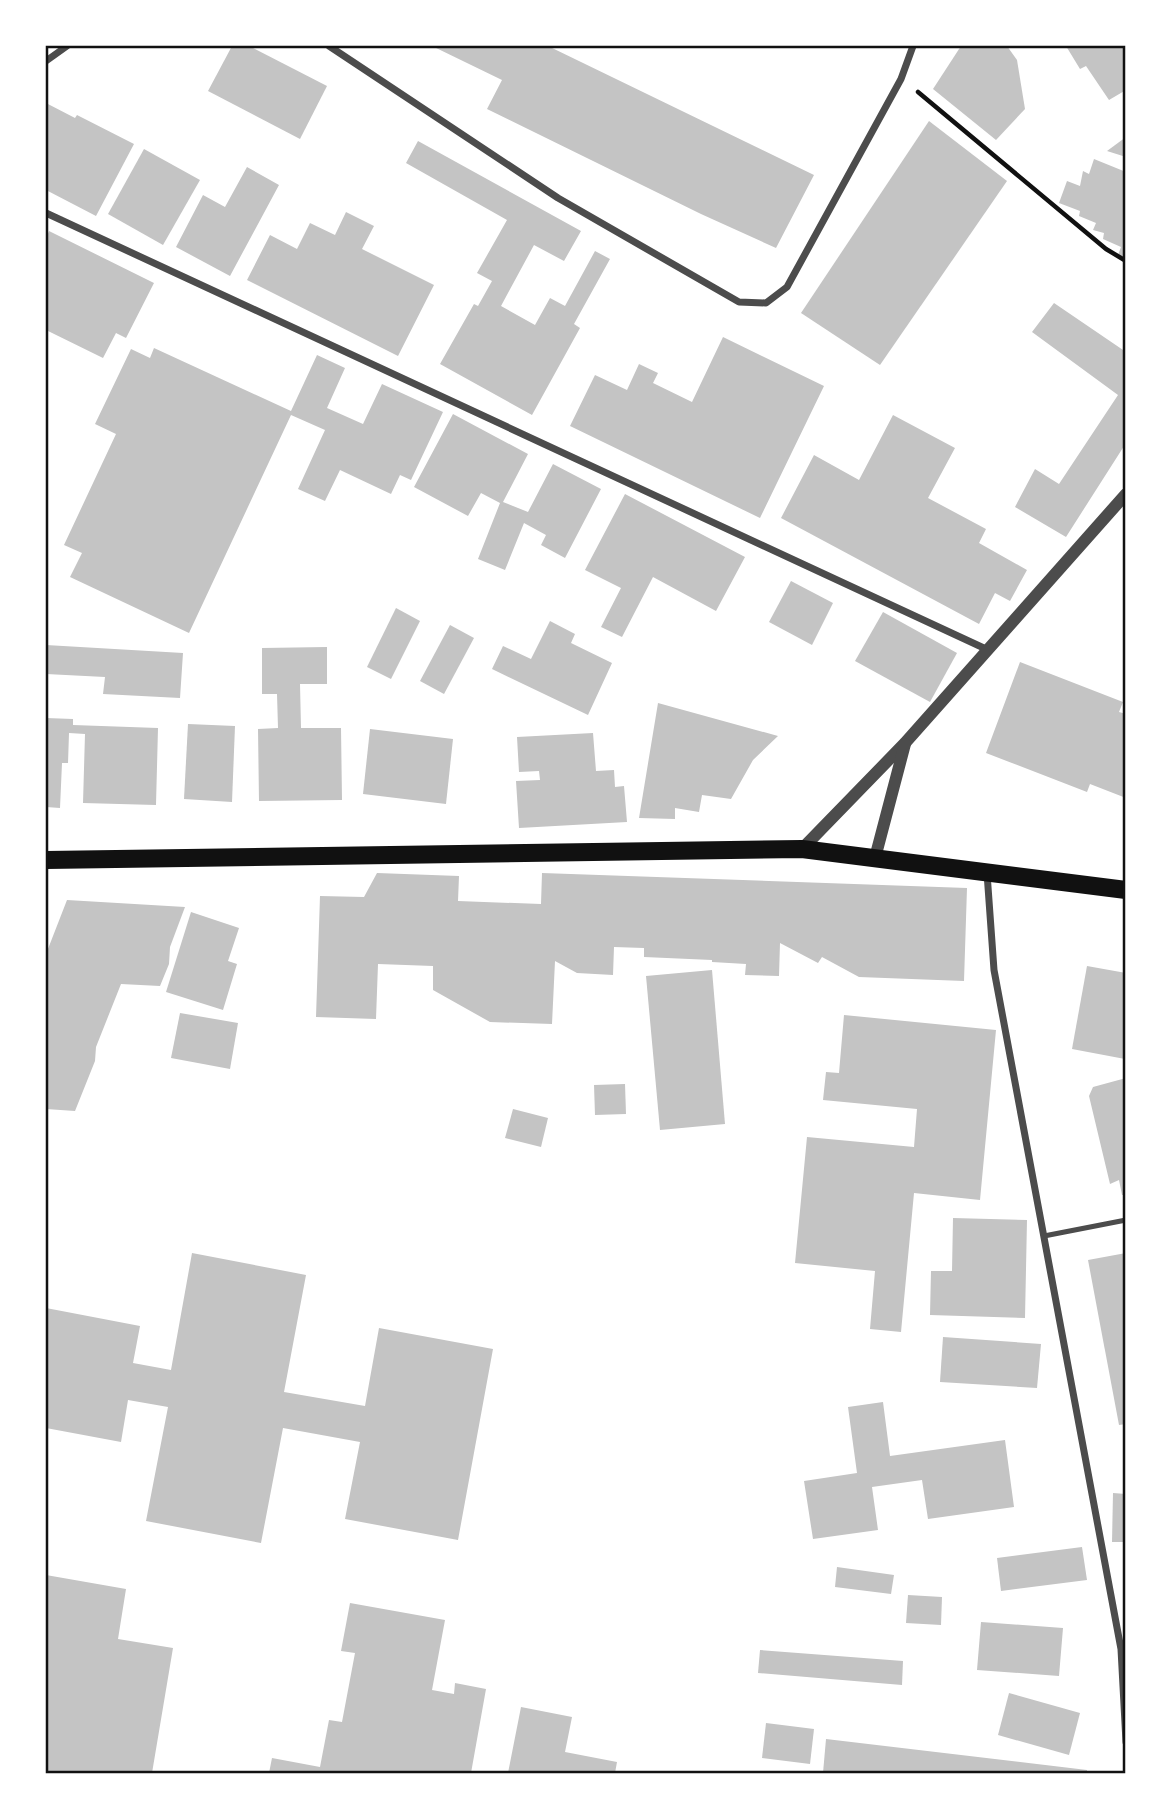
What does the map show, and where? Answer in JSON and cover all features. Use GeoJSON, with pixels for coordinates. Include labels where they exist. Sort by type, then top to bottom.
{"type":"FeatureCollection","features":[{"type":"Feature","properties":{"kind":"main road"},"geometry":{"type":"LineString","coordinates":[[46,860],[802,849],[1125,890]]}},
{"type":"Feature","properties":{"kind":"street"},"geometry":{"type":"LineString","coordinates":[[46,61],[68,46]]}},
{"type":"Feature","properties":{"kind":"street"},"geometry":{"type":"LineString","coordinates":[[330,46],[558,198],[739,302],[766,303],[787,287],[901,79],[913,46]]}},
{"type":"Feature","properties":{"kind":"street"},"geometry":{"type":"LineString","coordinates":[[46,213],[986,649]]}},
{"type":"Feature","properties":{"kind":"street"},"geometry":{"type":"LineString","coordinates":[[802,849],[905,743],[1125,494]]}},
{"type":"Feature","properties":{"kind":"street"},"geometry":{"type":"LineString","coordinates":[[875,858],[905,743]]}},
{"type":"Feature","properties":{"kind":"street"},"geometry":{"type":"LineString","coordinates":[[987,872],[993,970],[1123,1650],[1125,1742]]}},
{"type":"Feature","properties":{"kind":"lane"},"geometry":{"type":"LineString","coordinates":[[1044,1236],[1125,1220]]}},
{"type":"Feature","properties":{"kind":"path"},"geometry":{"type":"LineString","coordinates":[[901,79],[1125,261]]}},
{"type":"Feature","properties":{"kind":"building"},"geometry":{"type":"Polygon","coordinates":[[[232,46],[249,46],[327,86],[300,139],[208,91],[232,46]]]}},
{"type":"Feature","properties":{"kind":"building"},"geometry":{"type":"Polygon","coordinates":[[[432,46],[548,46],[814,175],[776,248],[487,109],[502,80],[432,46]]]}},
{"type":"Feature","properties":{"kind":"building"},"geometry":{"type":"Polygon","coordinates":[[[961,46],[1007,46],[1017,60],[1025,109],[996,140],[933,89],[961,46]]]}},
{"type":"Feature","properties":{"kind":"building"},"geometry":{"type":"Polygon","coordinates":[[[1066,46],[1126,46],[1126,90],[1109,100],[1086,66],[1080,69],[1066,46]]]}},
{"type":"Feature","properties":{"kind":"building"},"geometry":{"type":"Polygon","coordinates":[[[46,103],[75,118],[77,115],[134,144],[96,216],[46,190],[46,103]]]}},
{"type":"Feature","properties":{"kind":"building"},"geometry":{"type":"Polygon","coordinates":[[[929,121],[1007,181],[880,365],[801,313],[929,121]]]}},
{"type":"Feature","properties":{"kind":"building"},"geometry":{"type":"Polygon","coordinates":[[[1126,137],[1126,157],[1107,151],[1126,137]]]}},
{"type":"Feature","properties":{"kind":"building"},"geometry":{"type":"Polygon","coordinates":[[[418,141],[581,231],[564,261],[534,245],[501,306],[535,325],[550,298],[565,306],[595,251],[610,259],[574,324],[580,328],[532,415],[440,364],[474,304],[478,306],[492,281],[477,273],[507,220],[406,163],[418,141]]]}},
{"type":"Feature","properties":{"kind":"building"},"geometry":{"type":"Polygon","coordinates":[[[144,149],[200,180],[163,245],[108,214],[144,149]]]}},
{"type":"Feature","properties":{"kind":"building"},"geometry":{"type":"Polygon","coordinates":[[[1094,159],[1126,172],[1126,258],[1118,255],[1121,247],[1103,239],[1104,233],[1093,230],[1096,223],[1079,216],[1080,211],[1059,203],[1067,181],[1080,186],[1083,171],[1089,174],[1094,159]]]}},
{"type":"Feature","properties":{"kind":"building"},"geometry":{"type":"Polygon","coordinates":[[[247,167],[279,185],[230,276],[176,247],[203,195],[225,207],[247,167]]]}},
{"type":"Feature","properties":{"kind":"building"},"geometry":{"type":"Polygon","coordinates":[[[346,212],[374,226],[362,249],[434,285],[398,356],[247,280],[270,235],[297,249],[310,223],[335,235],[346,212]]]}},
{"type":"Feature","properties":{"kind":"building"},"geometry":{"type":"Polygon","coordinates":[[[49,231],[154,283],[126,338],[116,333],[103,358],[46,330],[46,239],[49,231]]]}},
{"type":"Feature","properties":{"kind":"building"},"geometry":{"type":"Polygon","coordinates":[[[1054,303],[1126,352],[1126,443],[1066,537],[1015,507],[1035,469],[1059,484],[1118,395],[1032,332],[1054,303]]]}},
{"type":"Feature","properties":{"kind":"building"},"geometry":{"type":"Polygon","coordinates":[[[723,337],[824,386],[760,518],[570,426],[595,375],[627,390],[639,364],[658,373],[653,383],[692,402],[723,337]]]}},
{"type":"Feature","properties":{"kind":"building"},"geometry":{"type":"Polygon","coordinates":[[[154,348],[291,411],[317,355],[345,368],[327,408],[363,424],[382,384],[443,412],[411,480],[400,475],[391,494],[340,470],[325,501],[298,489],[325,430],[291,415],[189,633],[70,577],[82,553],[64,545],[116,434],[95,424],[131,349],[150,358],[154,348]]]}},
{"type":"Feature","properties":{"kind":"building"},"geometry":{"type":"Polygon","coordinates":[[[453,414],[528,454],[503,502],[528,512],[553,464],[601,489],[565,558],[541,545],[546,535],[524,523],[505,570],[478,559],[500,503],[481,493],[468,516],[414,487],[453,414]]]}},
{"type":"Feature","properties":{"kind":"building"},"geometry":{"type":"Polygon","coordinates":[[[893,415],[955,448],[928,498],[986,529],[979,543],[1027,570],[1010,601],[995,593],[979,624],[781,518],[814,455],[859,480],[893,415]]]}},
{"type":"Feature","properties":{"kind":"building"},"geometry":{"type":"Polygon","coordinates":[[[625,494],[745,557],[716,611],[653,577],[622,637],[601,627],[621,588],[585,570],[625,494]]]}},
{"type":"Feature","properties":{"kind":"building"},"geometry":{"type":"Polygon","coordinates":[[[791,581],[833,603],[812,645],[769,622],[791,581]]]}},
{"type":"Feature","properties":{"kind":"building"},"geometry":{"type":"Polygon","coordinates":[[[396,608],[420,621],[391,679],[367,667],[396,608]]]}},
{"type":"Feature","properties":{"kind":"building"},"geometry":{"type":"Polygon","coordinates":[[[883,612],[957,653],[930,702],[855,661],[883,612]]]}},
{"type":"Feature","properties":{"kind":"building"},"geometry":{"type":"Polygon","coordinates":[[[550,621],[575,634],[571,643],[612,663],[588,715],[492,669],[503,646],[531,659],[550,621]]]}},
{"type":"Feature","properties":{"kind":"building"},"geometry":{"type":"Polygon","coordinates":[[[450,625],[474,638],[444,694],[420,681],[450,625]]]}},
{"type":"Feature","properties":{"kind":"building"},"geometry":{"type":"Polygon","coordinates":[[[46,645],[183,653],[180,698],[103,694],[105,677],[46,674],[46,645]]]}},
{"type":"Feature","properties":{"kind":"building"},"geometry":{"type":"Polygon","coordinates":[[[327,647],[327,684],[300,684],[301,728],[341,728],[342,800],[259,801],[258,729],[278,728],[277,694],[262,694],[262,648],[327,647]]]}},
{"type":"Feature","properties":{"kind":"building"},"geometry":{"type":"Polygon","coordinates":[[[1020,662],[1123,702],[1119,712],[1126,714],[1126,798],[1090,784],[1087,792],[986,753],[1020,662]]]}},
{"type":"Feature","properties":{"kind":"building"},"geometry":{"type":"Polygon","coordinates":[[[658,703],[778,736],[753,760],[731,799],[702,795],[699,812],[675,808],[675,819],[639,818],[658,703]]]}},
{"type":"Feature","properties":{"kind":"building"},"geometry":{"type":"Polygon","coordinates":[[[46,718],[73,719],[73,725],[158,728],[156,805],[83,803],[85,734],[69,733],[68,763],[62,763],[60,808],[46,807],[46,718]]]}},
{"type":"Feature","properties":{"kind":"building"},"geometry":{"type":"Polygon","coordinates":[[[188,724],[235,726],[232,802],[184,799],[188,724]]]}},
{"type":"Feature","properties":{"kind":"building"},"geometry":{"type":"Polygon","coordinates":[[[370,729],[453,739],[446,804],[363,794],[370,729]]]}},
{"type":"Feature","properties":{"kind":"building"},"geometry":{"type":"Polygon","coordinates":[[[593,733],[596,771],[614,770],[615,787],[624,786],[627,822],[519,828],[516,781],[540,780],[539,771],[519,772],[517,737],[593,733]]]}},
{"type":"Feature","properties":{"kind":"building"},"geometry":{"type":"Polygon","coordinates":[[[377,873],[459,876],[458,901],[541,904],[542,873],[967,888],[964,981],[859,977],[822,957],[818,963],[780,943],[779,976],[745,975],[746,964],[644,957],[644,948],[614,947],[613,975],[577,973],[555,961],[552,1024],[490,1022],[433,990],[433,966],[378,964],[376,1019],[316,1017],[320,896],[364,897],[377,873]]]}},
{"type":"Feature","properties":{"kind":"building"},"geometry":{"type":"Polygon","coordinates":[[[67,900],[185,907],[170,947],[169,964],[160,986],[121,984],[75,1111],[46,1109],[46,954],[67,900]]]}},
{"type":"Feature","properties":{"kind":"building"},"geometry":{"type":"Polygon","coordinates":[[[191,912],[239,928],[228,961],[237,964],[223,1010],[166,992],[191,912]]]}},
{"type":"Feature","properties":{"kind":"building"},"geometry":{"type":"Polygon","coordinates":[[[1087,966],[1126,973],[1125,1059],[1072,1049],[1087,966]]]}},
{"type":"Feature","properties":{"kind":"building"},"geometry":{"type":"Polygon","coordinates":[[[712,970],[725,1124],[660,1130],[646,976],[712,970]]]}},
{"type":"Feature","properties":{"kind":"building"},"geometry":{"type":"Polygon","coordinates":[[[180,1013],[238,1023],[230,1069],[171,1058],[180,1013]]]}},
{"type":"Feature","properties":{"kind":"building"},"geometry":{"type":"Polygon","coordinates":[[[844,1015],[996,1030],[980,1200],[914,1193],[901,1332],[870,1329],[875,1271],[795,1263],[807,1137],[914,1147],[917,1109],[823,1100],[826,1072],[839,1073],[844,1015]]]}},
{"type":"Feature","properties":{"kind":"building"},"geometry":{"type":"Polygon","coordinates":[[[1126,1078],[1126,1195],[1122,1195],[1119,1180],[1110,1184],[1089,1096],[1093,1087],[1126,1078]]]}},
{"type":"Feature","properties":{"kind":"building"},"geometry":{"type":"Polygon","coordinates":[[[625,1084],[626,1114],[595,1115],[594,1085],[625,1084]]]}},
{"type":"Feature","properties":{"kind":"building"},"geometry":{"type":"Polygon","coordinates":[[[513,1109],[548,1118],[541,1147],[505,1138],[513,1109]]]}},
{"type":"Feature","properties":{"kind":"building"},"geometry":{"type":"Polygon","coordinates":[[[953,1218],[1027,1220],[1025,1318],[930,1315],[931,1271],[952,1271],[953,1218]]]}},
{"type":"Feature","properties":{"kind":"building"},"geometry":{"type":"Polygon","coordinates":[[[192,1253],[306,1275],[284,1392],[365,1406],[379,1328],[493,1349],[458,1540],[345,1519],[360,1442],[283,1428],[261,1543],[146,1521],[168,1407],[128,1400],[121,1442],[46,1428],[46,1308],[140,1326],[133,1363],[171,1370],[192,1253]]]}},
{"type":"Feature","properties":{"kind":"building"},"geometry":{"type":"Polygon","coordinates":[[[1126,1253],[1126,1424],[1119,1425],[1088,1260],[1126,1253]]]}},
{"type":"Feature","properties":{"kind":"building"},"geometry":{"type":"Polygon","coordinates":[[[943,1337],[1041,1344],[1037,1388],[940,1382],[943,1337]]]}},
{"type":"Feature","properties":{"kind":"building"},"geometry":{"type":"Polygon","coordinates":[[[883,1402],[890,1456],[1005,1440],[1014,1507],[928,1519],[922,1480],[872,1487],[878,1530],[813,1539],[804,1481],[857,1473],[848,1407],[883,1402]]]}},
{"type":"Feature","properties":{"kind":"building"},"geometry":{"type":"Polygon","coordinates":[[[1113,1493],[1126,1494],[1126,1542],[1112,1542],[1113,1493]]]}},
{"type":"Feature","properties":{"kind":"building"},"geometry":{"type":"Polygon","coordinates":[[[1082,1547],[1087,1580],[1001,1591],[997,1558],[1082,1547]]]}},
{"type":"Feature","properties":{"kind":"building"},"geometry":{"type":"Polygon","coordinates":[[[837,1567],[894,1575],[891,1594],[835,1587],[837,1567]]]}},
{"type":"Feature","properties":{"kind":"building"},"geometry":{"type":"Polygon","coordinates":[[[46,1575],[126,1589],[118,1639],[173,1648],[152,1773],[46,1773],[46,1575]]]}},
{"type":"Feature","properties":{"kind":"building"},"geometry":{"type":"Polygon","coordinates":[[[908,1595],[942,1597],[941,1625],[906,1623],[908,1595]]]}},
{"type":"Feature","properties":{"kind":"building"},"geometry":{"type":"Polygon","coordinates":[[[350,1603],[445,1620],[432,1690],[454,1694],[455,1683],[486,1689],[471,1773],[269,1773],[272,1758],[320,1767],[329,1720],[342,1722],[355,1653],[341,1651],[350,1603]]]}},
{"type":"Feature","properties":{"kind":"building"},"geometry":{"type":"Polygon","coordinates":[[[981,1622],[1063,1628],[1059,1676],[977,1670],[981,1622]]]}},
{"type":"Feature","properties":{"kind":"building"},"geometry":{"type":"Polygon","coordinates":[[[760,1650],[903,1661],[902,1685],[758,1673],[760,1650]]]}},
{"type":"Feature","properties":{"kind":"building"},"geometry":{"type":"Polygon","coordinates":[[[1009,1693],[1080,1713],[1069,1755],[998,1735],[1009,1693]]]}},
{"type":"Feature","properties":{"kind":"building"},"geometry":{"type":"Polygon","coordinates":[[[521,1707],[572,1717],[565,1752],[617,1762],[615,1773],[508,1773],[521,1707]]]}},
{"type":"Feature","properties":{"kind":"building"},"geometry":{"type":"Polygon","coordinates":[[[766,1723],[814,1729],[810,1764],[762,1758],[766,1723]]]}},
{"type":"Feature","properties":{"kind":"building"},"geometry":{"type":"Polygon","coordinates":[[[826,1739],[1087,1770],[1087,1773],[823,1773],[826,1739]]]}}]}
